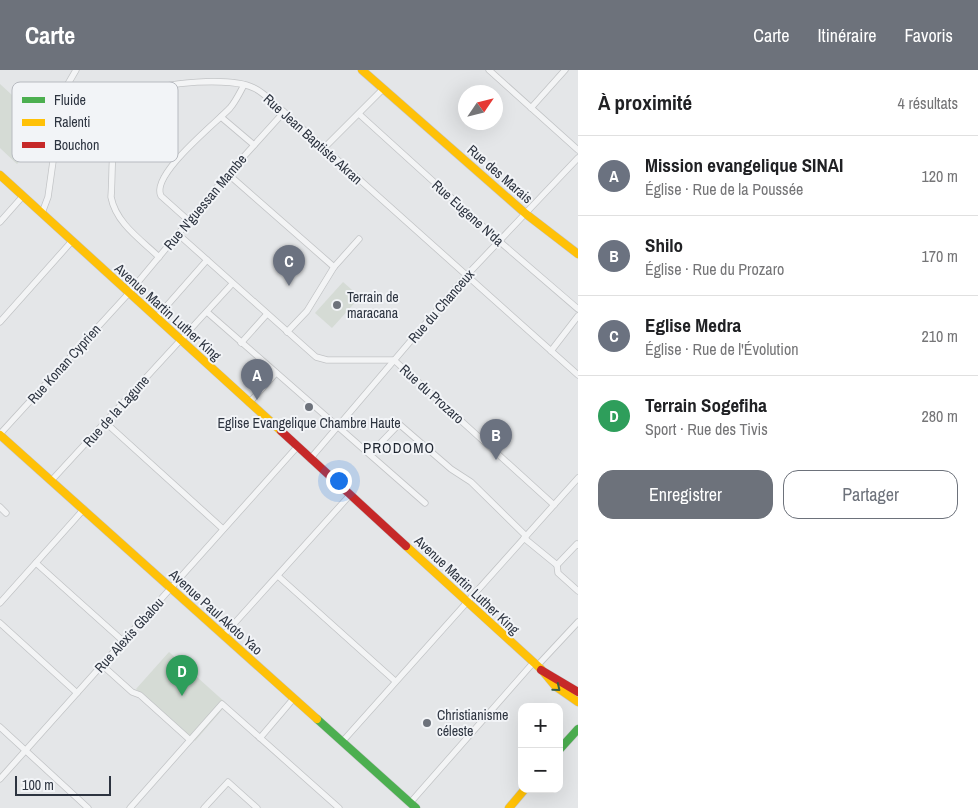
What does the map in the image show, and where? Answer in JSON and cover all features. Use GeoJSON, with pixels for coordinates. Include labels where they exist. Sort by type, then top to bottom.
{"type":"FeatureCollection","features":[{"type":"Feature","properties":{"kind":"street"},"geometry":{"type":"LineString","coordinates":[[69,82],[76,70]]}},
{"type":"Feature","properties":{"kind":"street","name":"Rue des Marais"},"geometry":{"type":"LineString","coordinates":[[362,70],[526,214],[578,254]]}},
{"type":"Feature","properties":{"kind":"street"},"geometry":{"type":"LineString","coordinates":[[490,70],[578,150]]}},
{"type":"Feature","properties":{"kind":"street"},"geometry":{"type":"LineString","coordinates":[[532,108],[565,70]]}},
{"type":"Feature","properties":{"kind":"street","name":"Rue Jean Baptiste Akran"},"geometry":{"type":"LineString","coordinates":[[178,85],[229,82],[255,88],[578,375]]}},
{"type":"Feature","properties":{"kind":"street"},"geometry":{"type":"LineString","coordinates":[[178,159],[232,106],[244,85]]}},
{"type":"Feature","properties":{"kind":"street"},"geometry":{"type":"LineString","coordinates":[[324,148],[383,89]]}},
{"type":"Feature","properties":{"kind":"street","name":"Rue N'guessan Mambe"},"geometry":{"type":"LineString","coordinates":[[128,294],[228,174],[284,112]]}},
{"type":"Feature","properties":{"kind":"street","name":"Rue Eugene N'da"},"geometry":{"type":"LineString","coordinates":[[359,114],[499,241],[578,309]]}},
{"type":"Feature","properties":{"kind":"street"},"geometry":{"type":"LineString","coordinates":[[221,117],[254,145]]}},
{"type":"Feature","properties":{"kind":"street","name":"Rue du Chanceux"},"geometry":{"type":"LineString","coordinates":[[310,459],[466,276],[578,158]]}},
{"type":"Feature","properties":{"kind":"street"},"geometry":{"type":"LineString","coordinates":[[42,213],[48,197],[52,162]]}},
{"type":"Feature","properties":{"kind":"street","name":"Rue Jean Baptiste Akran"},"geometry":{"type":"LineString","coordinates":[[114,162],[111,197],[118,218],[158,257]]}},
{"type":"Feature","properties":{"kind":"street"},"geometry":{"type":"LineString","coordinates":[[175,162],[168,169],[160,187],[160,196],[189,221]]}},
{"type":"Feature","properties":{"kind":"street"},"geometry":{"type":"LineString","coordinates":[[228,174],[334,267]]}},
{"type":"Feature","properties":{"kind":"street","name":"Avenue Martin Luther King"},"geometry":{"type":"LineString","coordinates":[[0,175],[537,666],[555,686],[578,702]]}},
{"type":"Feature","properties":{"kind":"street"},"geometry":{"type":"LineString","coordinates":[[0,222],[23,196]]}},
{"type":"Feature","properties":{"kind":"street","name":"Rue du Prozaro"},"geometry":{"type":"LineString","coordinates":[[179,234],[232,284],[287,332],[322,359],[394,360],[554,505]]}},
{"type":"Feature","properties":{"kind":"street"},"geometry":{"type":"LineString","coordinates":[[287,332],[307,311],[334,267],[359,239]]}},
{"type":"Feature","properties":{"kind":"street"},"geometry":{"type":"LineString","coordinates":[[0,322],[72,241]]}},
{"type":"Feature","properties":{"kind":"street"},"geometry":{"type":"LineString","coordinates":[[156,318],[208,260]]}},
{"type":"Feature","properties":{"kind":"street","name":"Rue de la Lagune"},"geometry":{"type":"LineString","coordinates":[[51,481],[232,284]]}},
{"type":"Feature","properties":{"kind":"street","name":"Rue Konan Cyprien"},"geometry":{"type":"LineString","coordinates":[[0,434],[128,294]]}},
{"type":"Feature","properties":{"kind":"street"},"geometry":{"type":"LineString","coordinates":[[207,312],[425,503]]}},
{"type":"Feature","properties":{"kind":"street"},"geometry":{"type":"LineString","coordinates":[[242,343],[267,314]]}},
{"type":"Feature","properties":{"kind":"street"},"geometry":{"type":"LineString","coordinates":[[551,351],[578,316]]}},
{"type":"Feature","properties":{"kind":"street"},"geometry":{"type":"LineString","coordinates":[[249,403],[276,373]]}},
{"type":"Feature","properties":{"kind":"street"},"geometry":{"type":"LineString","coordinates":[[106,423],[224,529]]}},
{"type":"Feature","properties":{"kind":"street"},"geometry":{"type":"LineString","coordinates":[[370,453],[399,424],[451,469],[471,482],[525,537],[557,565],[558,573],[578,591]]}},
{"type":"Feature","properties":{"kind":"street","name":"Avenue Paul Akoto Yao"},"geometry":{"type":"LineString","coordinates":[[0,434],[413,806]]}},
{"type":"Feature","properties":{"kind":"street","name":"Rue Alexis Gbalou"},"geometry":{"type":"LineString","coordinates":[[0,779],[297,447]]}},
{"type":"Feature","properties":{"kind":"street"},"geometry":{"type":"LineString","coordinates":[[342,742],[578,478]]}},
{"type":"Feature","properties":{"kind":"street"},"geometry":{"type":"LineString","coordinates":[[223,636],[350,495]]}},
{"type":"Feature","properties":{"kind":"street"},"geometry":{"type":"LineString","coordinates":[[0,507],[6,513]]}},
{"type":"Feature","properties":{"kind":"street"},"geometry":{"type":"LineString","coordinates":[[0,603],[84,509]]}},
{"type":"Feature","properties":{"kind":"street"},"geometry":{"type":"LineString","coordinates":[[557,565],[578,545]]}},
{"type":"Feature","properties":{"kind":"street"},"geometry":{"type":"LineString","coordinates":[[36,563],[123,641]]}},
{"type":"Feature","properties":{"kind":"street"},"geometry":{"type":"LineString","coordinates":[[278,576],[395,681]]}},
{"type":"Feature","properties":{"kind":"street"},"geometry":{"type":"LineString","coordinates":[[413,806],[578,622]]}},
{"type":"Feature","properties":{"kind":"street"},"geometry":{"type":"LineString","coordinates":[[0,623],[78,692]]}},
{"type":"Feature","properties":{"kind":"street"},"geometry":{"type":"LineString","coordinates":[[102,665],[132,692],[140,694],[190,740]]}},
{"type":"Feature","properties":{"kind":"street","name":"Avenue Martin Luther King"},"geometry":{"type":"LineString","coordinates":[[537,666],[578,692]]}},
{"type":"Feature","properties":{"kind":"street"},"geometry":{"type":"LineString","coordinates":[[260,738],[294,698]]}},
{"type":"Feature","properties":{"kind":"street"},"geometry":{"type":"LineString","coordinates":[[130,808],[222,704],[339,808]]}},
{"type":"Feature","properties":{"kind":"street"},"geometry":{"type":"LineString","coordinates":[[0,727],[88,808]]}},
{"type":"Feature","properties":{"kind":"street"},"geometry":{"type":"LineString","coordinates":[[561,748],[578,729]]}},
{"type":"Feature","properties":{"kind":"street"},"geometry":{"type":"LineString","coordinates":[[204,808],[228,782],[257,808]]}},
{"type":"Feature","properties":{"kind":"street"},"geometry":{"type":"LineString","coordinates":[[509,808],[522,793]]}},
{"type":"Feature","properties":{"kind":"shaded area"},"geometry":{"type":"Polygon","coordinates":[[[0,84],[12,95],[12,159],[0,148],[0,84]]]}},
{"type":"Feature","properties":{"kind":"shaded area","name":"Terrain de maracana"},"geometry":{"type":"Polygon","coordinates":[[[343,282],[360,297],[332,328],[315,313],[343,282]]]}},
{"type":"Feature","properties":{"kind":"shaded area"},"geometry":{"type":"Polygon","coordinates":[[[169,652],[227,704],[195,741],[136,689],[169,652]]]}},
{"type":"Feature","properties":{"kind":"traffic: fast"},"geometry":{"type":"LineString","coordinates":[[317,719],[416,808]]}},
{"type":"Feature","properties":{"kind":"traffic: fast"},"geometry":{"type":"LineString","coordinates":[[561,748],[578,729]]}},
{"type":"Feature","properties":{"kind":"traffic: slow"},"geometry":{"type":"LineString","coordinates":[[362,70],[526,214],[578,254]]}},
{"type":"Feature","properties":{"kind":"traffic: slow"},"geometry":{"type":"LineString","coordinates":[[0,175],[281,431]]}},
{"type":"Feature","properties":{"kind":"traffic: slow"},"geometry":{"type":"LineString","coordinates":[[0,435],[317,719]]}},
{"type":"Feature","properties":{"kind":"traffic: slow"},"geometry":{"type":"LineString","coordinates":[[406,546],[541,669],[555,686],[578,702]]}},
{"type":"Feature","properties":{"kind":"traffic: slow"},"geometry":{"type":"LineString","coordinates":[[509,808],[522,793]]}},
{"type":"Feature","properties":{"kind":"traffic: jam"},"geometry":{"type":"LineString","coordinates":[[281,431],[406,546]]}},
{"type":"Feature","properties":{"kind":"traffic: jam"},"geometry":{"type":"LineString","coordinates":[[541,670],[578,692]]}},
{"type":"Feature","properties":{"kind":"place","name":"Eglise Medra"},"geometry":{"type":"Point","coordinates":[289,286]}},
{"type":"Feature","properties":{"kind":"place","name":"Terrain de maracana"},"geometry":{"type":"Point","coordinates":[337,305]}},
{"type":"Feature","properties":{"kind":"place","name":"Mission evangelique SINAI"},"geometry":{"type":"Point","coordinates":[257,400]}},
{"type":"Feature","properties":{"kind":"place","name":"Eglise Evangelique Chambre Haute"},"geometry":{"type":"Point","coordinates":[309,407]}},
{"type":"Feature","properties":{"kind":"place","name":"Shilo"},"geometry":{"type":"Point","coordinates":[496,460]}},
{"type":"Feature","properties":{"kind":"place","name":"Terrain Sogefiha"},"geometry":{"type":"Point","coordinates":[182,696]}},
{"type":"Feature","properties":{"kind":"place","name":"Christianisme céleste"},"geometry":{"type":"Point","coordinates":[427,723]}},
{"type":"Feature","properties":{"kind":"district","name":"PRODOMO"},"geometry":{"type":"Point","coordinates":[399,448]}}]}
